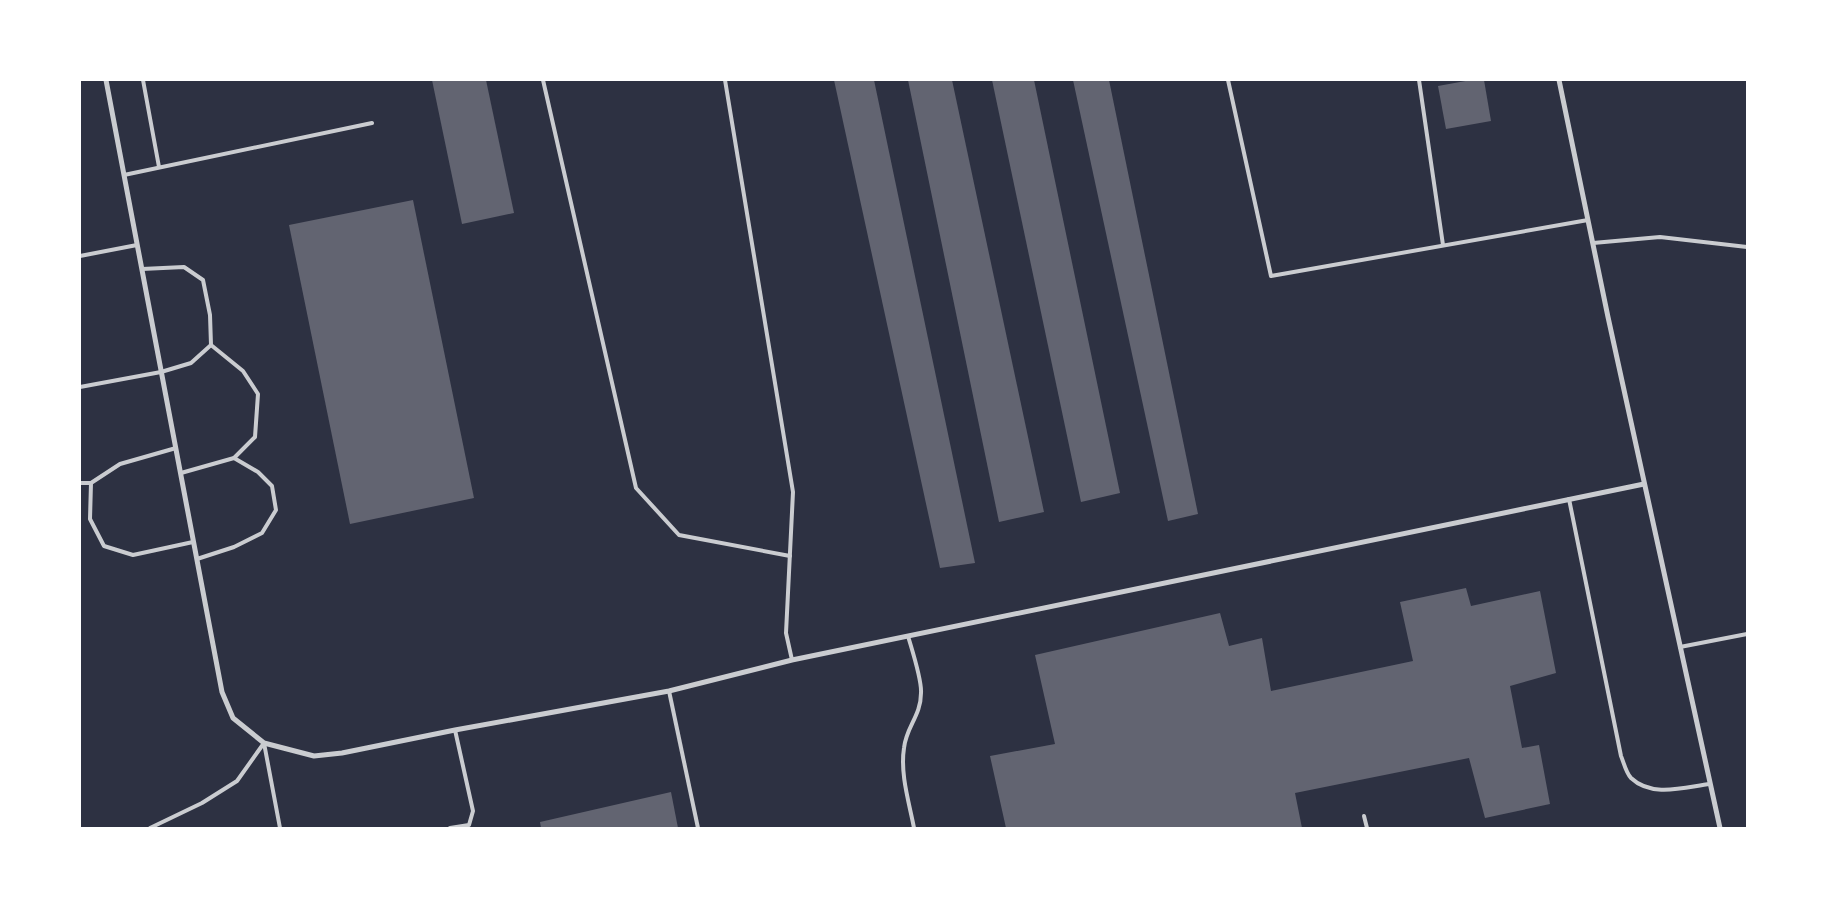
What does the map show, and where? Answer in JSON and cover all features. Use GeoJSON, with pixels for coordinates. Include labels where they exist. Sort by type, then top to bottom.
{"type":"FeatureCollection","features":[{"type":"Feature","properties":{"kind":"street"},"geometry":{"type":"LineString","coordinates":[[106,80],[222,692],[234,718],[264,744],[314,756],[342,753],[455,730],[669,691],[792,660],[1644,484]]}},
{"type":"Feature","properties":{"kind":"street"},"geometry":{"type":"LineString","coordinates":[[1559,80],[1644,484],[1720,828]]}},
{"type":"Feature","properties":{"kind":"lane"},"geometry":{"type":"LineString","coordinates":[[143,80],[160,167]]}},
{"type":"Feature","properties":{"kind":"lane"},"geometry":{"type":"LineString","coordinates":[[543,80],[636,488],[679,535],[790,556]]}},
{"type":"Feature","properties":{"kind":"lane"},"geometry":{"type":"LineString","coordinates":[[725,80],[793,492],[786,633],[792,660]]}},
{"type":"Feature","properties":{"kind":"lane"},"geometry":{"type":"LineString","coordinates":[[1228,80],[1271,276],[1588,220]]}},
{"type":"Feature","properties":{"kind":"lane"},"geometry":{"type":"LineString","coordinates":[[1419,80],[1444,245]]}},
{"type":"Feature","properties":{"kind":"lane"},"geometry":{"type":"LineString","coordinates":[[124,175],[372,123]]}},
{"type":"Feature","properties":{"kind":"lane"},"geometry":{"type":"LineString","coordinates":[[1593,243],[1660,237],[1747,247]]}},
{"type":"Feature","properties":{"kind":"lane"},"geometry":{"type":"LineString","coordinates":[[80,256],[138,245]]}},
{"type":"Feature","properties":{"kind":"lane"},"geometry":{"type":"LineString","coordinates":[[80,387],[161,372],[191,364],[211,345],[210,314],[203,280],[184,267],[142,269]]}},
{"type":"Feature","properties":{"kind":"lane"},"geometry":{"type":"LineString","coordinates":[[180,474],[234,458],[254,437],[258,394],[243,371],[211,345]]}},
{"type":"Feature","properties":{"kind":"lane"},"geometry":{"type":"LineString","coordinates":[[80,483],[92,483],[120,464],[176,448]]}},
{"type":"Feature","properties":{"kind":"lane"},"geometry":{"type":"LineString","coordinates":[[197,559],[234,548],[262,533],[276,510],[272,486],[258,472],[234,458]]}},
{"type":"Feature","properties":{"kind":"lane"},"geometry":{"type":"LineString","coordinates":[[92,483],[90,519],[104,546],[133,555],[193,542]]}},
{"type":"Feature","properties":{"kind":"lane"},"geometry":{"type":"LineString","coordinates":[[1569,500],[1621,756],[1630,777],[1644,787],[1661,790],[1710,784]]}},
{"type":"Feature","properties":{"kind":"lane"},"geometry":{"type":"LineString","coordinates":[[1680,646],[1747,634]]}},
{"type":"Feature","properties":{"kind":"lane"},"geometry":{"type":"LineString","coordinates":[[908,636],[921,691],[919,712],[908,732],[904,747],[903,774],[914,828]]}},
{"type":"Feature","properties":{"kind":"lane"},"geometry":{"type":"LineString","coordinates":[[669,691],[698,828]]}},
{"type":"Feature","properties":{"kind":"lane"},"geometry":{"type":"LineString","coordinates":[[450,828],[470,825],[473,811],[455,730]]}},
{"type":"Feature","properties":{"kind":"lane"},"geometry":{"type":"LineString","coordinates":[[150,828],[202,803],[237,781],[264,744]]}},
{"type":"Feature","properties":{"kind":"lane"},"geometry":{"type":"LineString","coordinates":[[264,744],[280,828]]}},
{"type":"Feature","properties":{"kind":"lane"},"geometry":{"type":"LineString","coordinates":[[1364,816],[1366,828]]}},
{"type":"Feature","properties":{"kind":"building"},"geometry":{"type":"Polygon","coordinates":[[[432,80],[486,80],[514,213],[462,224],[432,80]]]}},
{"type":"Feature","properties":{"kind":"building"},"geometry":{"type":"Polygon","coordinates":[[[834,80],[874,80],[975,563],[940,568],[834,80]]]}},
{"type":"Feature","properties":{"kind":"building"},"geometry":{"type":"Polygon","coordinates":[[[908,80],[952,80],[1044,512],[999,522],[908,80]]]}},
{"type":"Feature","properties":{"kind":"building"},"geometry":{"type":"Polygon","coordinates":[[[992,80],[1034,80],[1120,493],[1081,502],[992,80]]]}},
{"type":"Feature","properties":{"kind":"building"},"geometry":{"type":"Polygon","coordinates":[[[1073,80],[1109,80],[1198,514],[1168,521],[1073,80]]]}},
{"type":"Feature","properties":{"kind":"building"},"geometry":{"type":"Polygon","coordinates":[[[1471,80],[1484,80],[1491,121],[1446,129],[1438,86],[1471,80]]]}},
{"type":"Feature","properties":{"kind":"building"},"geometry":{"type":"Polygon","coordinates":[[[413,200],[474,498],[350,524],[289,225],[413,200]]]}},
{"type":"Feature","properties":{"kind":"building"},"geometry":{"type":"Polygon","coordinates":[[[1466,588],[1471,606],[1540,591],[1556,673],[1510,686],[1522,748],[1539,745],[1550,804],[1485,818],[1469,758],[1295,793],[1302,828],[1006,828],[990,756],[1055,744],[1035,655],[1220,613],[1229,646],[1262,638],[1271,691],[1413,661],[1400,602],[1466,588]]]}},
{"type":"Feature","properties":{"kind":"building"},"geometry":{"type":"Polygon","coordinates":[[[671,792],[678,828],[541,828],[540,822],[671,792]]]}}]}
